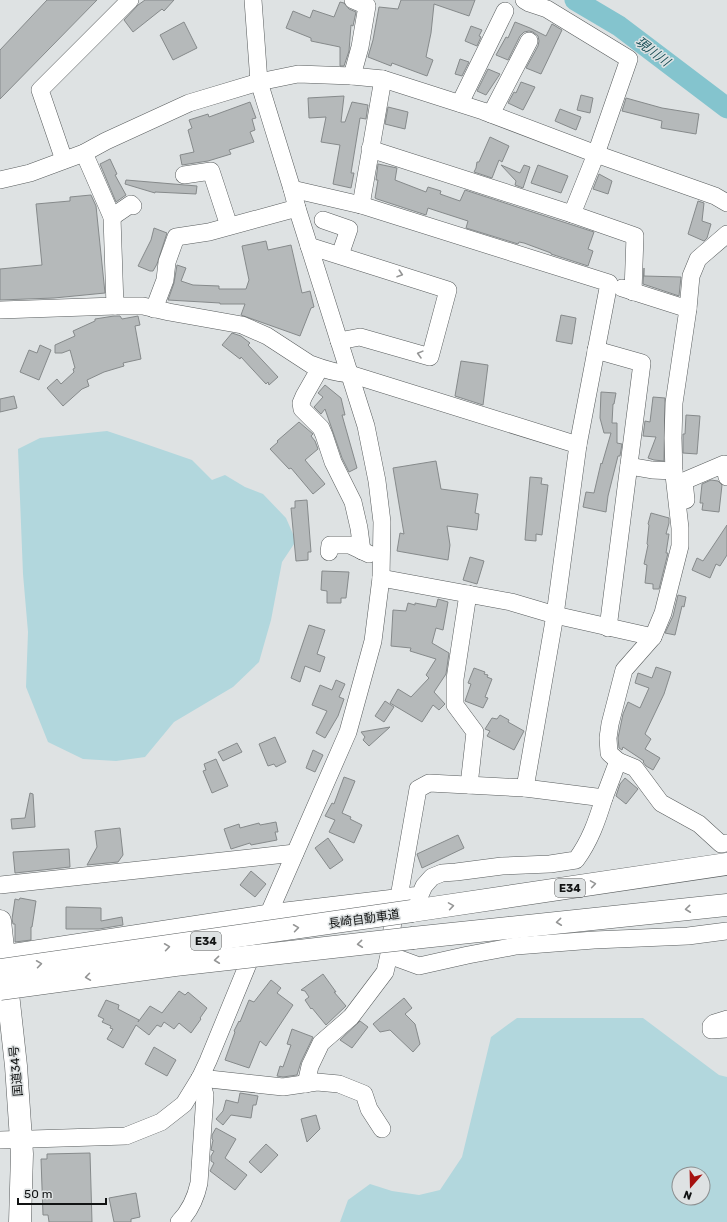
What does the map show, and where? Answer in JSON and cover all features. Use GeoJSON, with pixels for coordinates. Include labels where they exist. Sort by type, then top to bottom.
{"type":"FeatureCollection","features":[{"type":"Feature","properties":{"kind":"highway","name":"長崎自動車道"},"geometry":{"type":"LineString","coordinates":[[1,962],[402,902],[727,864]]}},
{"type":"Feature","properties":{"kind":"highway","name":"長崎自動車道"},"geometry":{"type":"LineString","coordinates":[[0,989],[175,965],[727,905]]}},
{"type":"Feature","properties":{"kind":"highway","name":"国道34号"},"geometry":{"type":"LineString","coordinates":[[0,921],[1,962],[16,1066],[22,1154],[20,1222]]}},
{"type":"Feature","properties":{"kind":"street"},"geometry":{"type":"LineString","coordinates":[[64,160],[40,90],[130,0]]}},
{"type":"Feature","properties":{"kind":"street"},"geometry":{"type":"LineString","coordinates":[[0,1140],[126,1136],[161,1122],[184,1104],[200,1078],[269,913],[348,732],[373,641],[381,578],[382,522],[377,481],[366,426],[259,82],[253,0]]}},
{"type":"Feature","properties":{"kind":"street"},"geometry":{"type":"LineString","coordinates":[[524,0],[547,9],[629,59],[596,154],[572,214]]}},
{"type":"Feature","properties":{"kind":"street"},"geometry":{"type":"LineString","coordinates":[[352,76],[360,48],[365,2]]}},
{"type":"Feature","properties":{"kind":"street"},"geometry":{"type":"LineString","coordinates":[[460,103],[505,11]]}},
{"type":"Feature","properties":{"kind":"street"},"geometry":{"type":"LineString","coordinates":[[491,114],[529,41]]}},
{"type":"Feature","properties":{"kind":"street"},"geometry":{"type":"LineString","coordinates":[[0,180],[30,173],[84,153],[106,141],[189,104],[259,82],[298,74],[383,79],[491,114],[596,154],[715,196],[727,203]]}},
{"type":"Feature","properties":{"kind":"street"},"geometry":{"type":"LineString","coordinates":[[361,205],[383,79]]}},
{"type":"Feature","properties":{"kind":"street"},"geometry":{"type":"LineString","coordinates":[[370,149],[572,214],[635,236],[633,292]]}},
{"type":"Feature","properties":{"kind":"street"},"geometry":{"type":"LineString","coordinates":[[84,153],[112,217],[115,306]]}},
{"type":"Feature","properties":{"kind":"street"},"geometry":{"type":"LineString","coordinates":[[184,175],[211,171],[229,226]]}},
{"type":"Feature","properties":{"kind":"street"},"geometry":{"type":"LineString","coordinates":[[292,189],[361,205],[688,309]]}},
{"type":"Feature","properties":{"kind":"street"},"geometry":{"type":"LineString","coordinates":[[112,217],[131,204],[133,206]]}},
{"type":"Feature","properties":{"kind":"street"},"geometry":{"type":"LineString","coordinates":[[154,309],[165,280],[167,262],[176,237],[209,232],[297,208]]}},
{"type":"Feature","properties":{"kind":"street"},"geometry":{"type":"LineString","coordinates":[[322,220],[349,229],[340,255]]}},
{"type":"Feature","properties":{"kind":"street"},"geometry":{"type":"LineString","coordinates":[[727,234],[698,259],[691,276],[688,309],[674,404],[674,471],[680,546],[663,613],[654,637],[624,670],[608,738],[609,753],[618,761],[634,768],[661,803],[699,824],[720,844],[727,843]]}},
{"type":"Feature","properties":{"kind":"street"},"geometry":{"type":"LineString","coordinates":[[309,246],[448,290],[430,357],[360,337],[339,341]]}},
{"type":"Feature","properties":{"kind":"street"},"geometry":{"type":"LineString","coordinates":[[525,788],[555,615],[578,445],[609,283]]}},
{"type":"Feature","properties":{"kind":"street"},"geometry":{"type":"LineString","coordinates":[[0,310],[143,306],[242,325],[267,336],[310,364],[320,368],[336,373],[350,374],[578,445]]}},
{"type":"Feature","properties":{"kind":"street"},"geometry":{"type":"LineString","coordinates":[[596,350],[642,363],[608,628]]}},
{"type":"Feature","properties":{"kind":"street"},"geometry":{"type":"LineString","coordinates":[[320,368],[304,396],[301,403],[302,409],[321,428],[333,462],[353,502],[359,528],[362,551]]}},
{"type":"Feature","properties":{"kind":"street"},"geometry":{"type":"LineString","coordinates":[[680,533],[690,533],[684,481],[724,464],[727,478]]}},
{"type":"Feature","properties":{"kind":"street"},"geometry":{"type":"LineString","coordinates":[[628,466],[652,470],[674,471]]}},
{"type":"Feature","properties":{"kind":"street"},"geometry":{"type":"LineString","coordinates":[[329,552],[330,545],[350,545],[367,554],[381,556]]}},
{"type":"Feature","properties":{"kind":"street"},"geometry":{"type":"LineString","coordinates":[[381,578],[511,602],[608,628],[654,637]]}},
{"type":"Feature","properties":{"kind":"street"},"geometry":{"type":"LineString","coordinates":[[468,594],[455,680],[455,705],[475,732],[469,785]]}},
{"type":"Feature","properties":{"kind":"street"},"geometry":{"type":"LineString","coordinates":[[1,962],[269,913],[402,902],[420,895],[424,886],[432,877],[442,873],[502,866],[550,864],[576,860],[584,849],[596,824],[618,761]]}},
{"type":"Feature","properties":{"kind":"street"},"geometry":{"type":"LineString","coordinates":[[306,1084],[310,1066],[321,1043],[351,1017],[385,972],[402,902],[418,789],[428,782],[525,788],[604,798]]}},
{"type":"Feature","properties":{"kind":"street"},"geometry":{"type":"LineString","coordinates":[[0,885],[295,853]]}},
{"type":"Feature","properties":{"kind":"street"},"geometry":{"type":"LineString","coordinates":[[389,956],[419,966],[516,946],[594,940],[688,936],[727,931]]}},
{"type":"Feature","properties":{"kind":"street"},"geometry":{"type":"LineString","coordinates":[[727,1019],[714,1023],[711,1026],[712,1030],[727,1029]]}},
{"type":"Feature","properties":{"kind":"street"},"geometry":{"type":"LineString","coordinates":[[200,1078],[283,1087],[317,1082],[339,1084],[364,1094],[369,1110],[382,1129]]}},
{"type":"Feature","properties":{"kind":"street"},"geometry":{"type":"LineString","coordinates":[[179,1222],[186,1216],[197,1194],[199,1182],[205,1095],[200,1078]]}},
{"type":"Feature","properties":{"kind":"shaded area"},"geometry":{"type":"Polygon","coordinates":[[[107,431],[192,460],[212,480],[225,475],[245,487],[263,494],[286,518],[296,541],[282,562],[271,620],[259,662],[233,687],[174,722],[145,757],[116,761],[83,759],[48,742],[26,687],[28,632],[23,574],[18,449],[40,438],[107,431]]]}},
{"type":"Feature","properties":{"kind":"shaded area"},"geometry":{"type":"Polygon","coordinates":[[[517,1018],[643,1018],[719,1075],[727,1077],[727,1222],[340,1222],[348,1200],[370,1184],[392,1191],[419,1195],[440,1190],[462,1157],[491,1037],[517,1018]]]}},
{"type":"Feature","properties":{"kind":"building"},"geometry":{"type":"Polygon","coordinates":[[[47,0],[97,0],[0,99],[0,50],[47,0]]]}},
{"type":"Feature","properties":{"kind":"building"},"geometry":{"type":"Polygon","coordinates":[[[145,0],[174,0],[164,11],[162,9],[133,32],[124,20],[138,5],[145,0]]]}},
{"type":"Feature","properties":{"kind":"building"},"geometry":{"type":"Polygon","coordinates":[[[401,0],[475,0],[469,16],[434,4],[431,33],[426,57],[433,60],[427,76],[392,63],[391,66],[368,57],[373,40],[379,7],[398,9],[401,0]]]}},
{"type":"Feature","properties":{"kind":"building"},"geometry":{"type":"Polygon","coordinates":[[[340,2],[344,3],[349,9],[356,12],[353,26],[351,25],[349,51],[344,66],[340,66],[340,47],[311,41],[311,38],[286,28],[293,11],[310,18],[313,10],[334,17],[340,2]]]}},
{"type":"Feature","properties":{"kind":"building"},"geometry":{"type":"Polygon","coordinates":[[[184,22],[197,48],[173,60],[160,35],[184,22]]]}},
{"type":"Feature","properties":{"kind":"building"},"geometry":{"type":"Polygon","coordinates":[[[515,22],[546,36],[552,24],[562,30],[541,74],[526,68],[538,46],[539,41],[538,36],[533,32],[524,32],[520,36],[508,60],[496,55],[506,37],[508,38],[515,22]]]}},
{"type":"Feature","properties":{"kind":"building"},"geometry":{"type":"Polygon","coordinates":[[[471,26],[482,30],[477,46],[465,41],[471,26]]]}},
{"type":"Feature","properties":{"kind":"building"},"geometry":{"type":"Polygon","coordinates":[[[460,59],[469,62],[462,76],[455,74],[460,59]]]}},
{"type":"Feature","properties":{"kind":"building"},"geometry":{"type":"Polygon","coordinates":[[[488,69],[500,74],[486,95],[477,91],[488,69]]]}},
{"type":"Feature","properties":{"kind":"building"},"geometry":{"type":"Polygon","coordinates":[[[521,82],[535,87],[523,110],[508,103],[514,92],[516,93],[521,82]]]}},
{"type":"Feature","properties":{"kind":"building"},"geometry":{"type":"Polygon","coordinates":[[[581,95],[593,98],[590,113],[577,110],[581,95]]]}},
{"type":"Feature","properties":{"kind":"building"},"geometry":{"type":"Polygon","coordinates":[[[344,96],[341,122],[345,122],[352,102],[368,105],[366,119],[360,118],[351,173],[354,173],[351,188],[333,184],[340,145],[321,142],[326,117],[309,118],[308,98],[344,96]]]}},
{"type":"Feature","properties":{"kind":"building"},"geometry":{"type":"Polygon","coordinates":[[[626,98],[662,108],[699,114],[696,134],[661,128],[662,121],[622,111],[626,98]]]}},
{"type":"Feature","properties":{"kind":"building"},"geometry":{"type":"Polygon","coordinates":[[[250,102],[256,118],[252,119],[255,130],[250,132],[254,142],[229,150],[231,154],[208,161],[182,165],[180,155],[194,152],[188,130],[192,128],[189,120],[208,114],[209,117],[250,102]]]}},
{"type":"Feature","properties":{"kind":"building"},"geometry":{"type":"Polygon","coordinates":[[[388,107],[408,112],[405,129],[385,124],[388,107]]]}},
{"type":"Feature","properties":{"kind":"building"},"geometry":{"type":"Polygon","coordinates":[[[560,109],[581,117],[576,130],[555,121],[560,109]]]}},
{"type":"Feature","properties":{"kind":"building"},"geometry":{"type":"Polygon","coordinates":[[[490,137],[509,146],[502,162],[499,160],[492,178],[474,172],[477,162],[479,162],[490,137]]]}},
{"type":"Feature","properties":{"kind":"building"},"geometry":{"type":"Polygon","coordinates":[[[110,159],[117,174],[115,175],[126,195],[116,202],[100,164],[110,159]]]}},
{"type":"Feature","properties":{"kind":"building"},"geometry":{"type":"Polygon","coordinates":[[[378,164],[397,168],[395,180],[426,192],[428,187],[441,191],[440,194],[460,201],[465,190],[594,232],[588,249],[593,251],[588,266],[551,254],[524,243],[519,242],[518,244],[466,228],[468,221],[428,208],[426,215],[377,199],[375,198],[378,180],[376,180],[378,164]]]}},
{"type":"Feature","properties":{"kind":"building"},"geometry":{"type":"Polygon","coordinates":[[[501,165],[520,173],[524,165],[530,167],[523,188],[515,185],[516,181],[501,165]]]}},
{"type":"Feature","properties":{"kind":"building"},"geometry":{"type":"Polygon","coordinates":[[[538,165],[568,176],[561,193],[531,183],[538,165]]]}},
{"type":"Feature","properties":{"kind":"building"},"geometry":{"type":"Polygon","coordinates":[[[599,174],[612,181],[608,194],[593,189],[599,174]]]}},
{"type":"Feature","properties":{"kind":"building"},"geometry":{"type":"Polygon","coordinates":[[[126,180],[197,186],[196,194],[155,193],[125,184],[126,180]]]}},
{"type":"Feature","properties":{"kind":"building"},"geometry":{"type":"Polygon","coordinates":[[[91,195],[96,206],[105,293],[54,298],[0,300],[0,269],[42,265],[36,204],[70,201],[70,197],[91,195]]]}},
{"type":"Feature","properties":{"kind":"building"},"geometry":{"type":"Polygon","coordinates":[[[698,201],[704,203],[702,221],[711,224],[707,238],[704,241],[688,234],[698,201]]]}},
{"type":"Feature","properties":{"kind":"building"},"geometry":{"type":"Polygon","coordinates":[[[154,228],[167,233],[157,264],[153,271],[150,271],[138,266],[151,240],[154,228]]]}},
{"type":"Feature","properties":{"kind":"building"},"geometry":{"type":"Polygon","coordinates":[[[266,241],[268,250],[291,245],[302,293],[310,291],[314,307],[311,308],[300,336],[241,315],[245,304],[220,304],[168,300],[174,283],[177,265],[186,268],[181,281],[193,285],[219,286],[219,289],[246,289],[249,280],[242,246],[266,241]]]}},
{"type":"Feature","properties":{"kind":"building"},"geometry":{"type":"Polygon","coordinates":[[[644,268],[644,276],[681,277],[679,296],[643,284],[644,268]]]}},
{"type":"Feature","properties":{"kind":"building"},"geometry":{"type":"Polygon","coordinates":[[[561,315],[576,318],[572,344],[556,341],[561,315]]]}},
{"type":"Feature","properties":{"kind":"building"},"geometry":{"type":"Polygon","coordinates":[[[120,316],[122,319],[138,316],[140,325],[135,326],[141,359],[123,363],[124,366],[104,372],[87,380],[89,386],[82,389],[63,406],[47,388],[57,379],[61,384],[74,372],[73,369],[75,368],[70,350],[62,353],[55,353],[55,345],[75,336],[73,331],[95,321],[95,319],[120,316]]]}},
{"type":"Feature","properties":{"kind":"building"},"geometry":{"type":"Polygon","coordinates":[[[232,333],[241,336],[250,343],[248,345],[278,377],[269,385],[268,382],[266,384],[241,357],[240,359],[222,345],[232,333]]]}},
{"type":"Feature","properties":{"kind":"building"},"geometry":{"type":"Polygon","coordinates":[[[40,345],[51,350],[39,380],[20,372],[29,350],[37,353],[40,345]]]}},
{"type":"Feature","properties":{"kind":"building"},"geometry":{"type":"Polygon","coordinates":[[[461,361],[488,365],[483,405],[455,396],[461,361]]]}},
{"type":"Feature","properties":{"kind":"building"},"geometry":{"type":"Polygon","coordinates":[[[325,385],[341,398],[345,415],[342,415],[357,468],[349,472],[342,458],[325,409],[321,414],[314,407],[323,397],[318,393],[325,385]]]}},
{"type":"Feature","properties":{"kind":"building"},"geometry":{"type":"Polygon","coordinates":[[[601,392],[616,393],[613,404],[612,423],[617,423],[617,443],[622,444],[608,496],[606,512],[583,507],[586,492],[594,493],[601,463],[602,464],[611,433],[604,433],[600,418],[601,392]]]}},
{"type":"Feature","properties":{"kind":"building"},"geometry":{"type":"Polygon","coordinates":[[[14,396],[17,408],[0,412],[0,399],[14,396]]]}},
{"type":"Feature","properties":{"kind":"building"},"geometry":{"type":"Polygon","coordinates":[[[653,397],[665,398],[664,461],[648,458],[656,437],[643,436],[645,421],[650,422],[653,397]]]}},
{"type":"Feature","properties":{"kind":"building"},"geometry":{"type":"Polygon","coordinates":[[[686,415],[700,416],[697,454],[683,453],[683,434],[685,434],[686,415]]]}},
{"type":"Feature","properties":{"kind":"building"},"geometry":{"type":"Polygon","coordinates":[[[299,422],[313,434],[311,436],[318,449],[305,460],[325,484],[313,494],[291,468],[289,469],[270,449],[299,422]]]}},
{"type":"Feature","properties":{"kind":"building"},"geometry":{"type":"Polygon","coordinates":[[[436,461],[441,489],[478,494],[475,513],[479,514],[477,530],[447,526],[450,545],[448,560],[397,551],[400,533],[404,534],[393,468],[436,461]]]}},
{"type":"Feature","properties":{"kind":"building"},"geometry":{"type":"Polygon","coordinates":[[[530,477],[542,478],[541,484],[548,485],[542,535],[536,534],[536,541],[525,540],[530,477]]]}},
{"type":"Feature","properties":{"kind":"building"},"geometry":{"type":"Polygon","coordinates":[[[711,480],[718,481],[722,485],[719,512],[702,510],[703,503],[700,503],[702,484],[711,480]]]}},
{"type":"Feature","properties":{"kind":"building"},"geometry":{"type":"Polygon","coordinates":[[[307,500],[311,552],[308,552],[308,560],[296,561],[291,508],[295,508],[295,501],[307,500]]]}},
{"type":"Feature","properties":{"kind":"building"},"geometry":{"type":"Polygon","coordinates":[[[651,513],[669,518],[666,534],[669,534],[666,553],[668,553],[659,589],[653,589],[653,584],[645,583],[647,565],[644,564],[648,545],[648,524],[651,513]]]}},
{"type":"Feature","properties":{"kind":"building"},"geometry":{"type":"Polygon","coordinates":[[[727,525],[727,555],[720,566],[716,564],[710,578],[692,570],[697,558],[703,561],[727,525]]]}},
{"type":"Feature","properties":{"kind":"building"},"geometry":{"type":"Polygon","coordinates":[[[470,557],[484,561],[477,584],[463,580],[470,557]]]}},
{"type":"Feature","properties":{"kind":"building"},"geometry":{"type":"Polygon","coordinates":[[[322,571],[349,572],[346,598],[341,598],[341,603],[327,603],[327,591],[321,590],[322,571]]]}},
{"type":"Feature","properties":{"kind":"building"},"geometry":{"type":"Polygon","coordinates":[[[678,595],[686,597],[684,607],[682,606],[675,635],[665,633],[673,616],[678,595]]]}},
{"type":"Feature","properties":{"kind":"building"},"geometry":{"type":"Polygon","coordinates":[[[438,599],[448,602],[443,630],[436,628],[432,643],[449,653],[446,674],[434,692],[445,704],[439,710],[433,705],[422,722],[390,703],[398,689],[411,697],[429,678],[426,675],[436,659],[410,651],[411,648],[391,646],[393,610],[406,611],[408,603],[436,607],[438,599]]]}},
{"type":"Feature","properties":{"kind":"building"},"geometry":{"type":"Polygon","coordinates":[[[309,625],[325,630],[317,654],[325,657],[320,672],[305,666],[300,682],[291,678],[309,625]]]}},
{"type":"Feature","properties":{"kind":"building"},"geometry":{"type":"Polygon","coordinates":[[[656,667],[671,672],[664,694],[645,734],[651,739],[645,749],[660,758],[653,770],[646,766],[643,762],[644,761],[623,747],[622,750],[619,748],[618,738],[623,714],[628,702],[640,708],[649,688],[635,683],[638,673],[652,678],[656,667]]]}},
{"type":"Feature","properties":{"kind":"building"},"geometry":{"type":"Polygon","coordinates":[[[474,668],[485,672],[484,674],[488,675],[487,677],[492,679],[485,697],[488,698],[483,708],[465,701],[471,684],[468,683],[474,668]]]}},
{"type":"Feature","properties":{"kind":"building"},"geometry":{"type":"Polygon","coordinates":[[[336,680],[345,684],[339,697],[344,699],[338,716],[325,738],[316,733],[327,711],[312,705],[320,685],[332,690],[336,680]]]}},
{"type":"Feature","properties":{"kind":"building"},"geometry":{"type":"Polygon","coordinates":[[[385,701],[394,707],[384,722],[375,716],[385,701]]]}},
{"type":"Feature","properties":{"kind":"building"},"geometry":{"type":"Polygon","coordinates":[[[500,715],[509,720],[508,722],[524,731],[514,750],[487,736],[490,731],[485,729],[492,718],[497,719],[500,715]]]}},
{"type":"Feature","properties":{"kind":"building"},"geometry":{"type":"Polygon","coordinates":[[[390,727],[369,746],[363,740],[365,737],[361,732],[390,727]]]}},
{"type":"Feature","properties":{"kind":"building"},"geometry":{"type":"Polygon","coordinates":[[[275,737],[286,762],[276,767],[274,764],[268,766],[259,744],[275,737]]]}},
{"type":"Feature","properties":{"kind":"building"},"geometry":{"type":"Polygon","coordinates":[[[237,743],[242,752],[223,761],[218,752],[237,743]]]}},
{"type":"Feature","properties":{"kind":"building"},"geometry":{"type":"Polygon","coordinates":[[[313,750],[323,755],[315,772],[306,768],[313,750]]]}},
{"type":"Feature","properties":{"kind":"building"},"geometry":{"type":"Polygon","coordinates":[[[216,759],[228,786],[212,793],[203,771],[206,770],[204,764],[216,759]]]}},
{"type":"Feature","properties":{"kind":"building"},"geometry":{"type":"Polygon","coordinates":[[[344,777],[355,781],[342,813],[351,817],[350,819],[362,825],[354,843],[329,832],[335,820],[325,816],[332,803],[334,804],[344,777]]]}},
{"type":"Feature","properties":{"kind":"building"},"geometry":{"type":"Polygon","coordinates":[[[625,778],[638,789],[626,804],[616,796],[620,784],[625,778]]]}},
{"type":"Feature","properties":{"kind":"building"},"geometry":{"type":"Polygon","coordinates":[[[30,793],[33,794],[35,827],[12,829],[11,819],[25,818],[30,793]]]}},
{"type":"Feature","properties":{"kind":"building"},"geometry":{"type":"Polygon","coordinates":[[[276,822],[278,832],[275,832],[277,840],[251,845],[250,843],[231,849],[224,829],[239,824],[240,828],[259,823],[260,825],[276,822]]]}},
{"type":"Feature","properties":{"kind":"building"},"geometry":{"type":"Polygon","coordinates":[[[120,828],[123,855],[118,862],[87,865],[97,847],[95,831],[120,828]]]}},
{"type":"Feature","properties":{"kind":"building"},"geometry":{"type":"Polygon","coordinates":[[[458,835],[464,848],[422,868],[417,854],[458,835]]]}},
{"type":"Feature","properties":{"kind":"building"},"geometry":{"type":"Polygon","coordinates":[[[328,838],[343,860],[330,869],[315,848],[328,838]]]}},
{"type":"Feature","properties":{"kind":"building"},"geometry":{"type":"Polygon","coordinates":[[[69,849],[70,867],[15,873],[13,852],[69,849]]]}},
{"type":"Feature","properties":{"kind":"building"},"geometry":{"type":"Polygon","coordinates":[[[251,871],[266,884],[255,897],[240,885],[251,871]]]}},
{"type":"Feature","properties":{"kind":"building"},"geometry":{"type":"Polygon","coordinates":[[[20,898],[36,901],[31,927],[31,940],[15,942],[15,924],[13,924],[12,919],[15,899],[19,900],[20,898]]]}},
{"type":"Feature","properties":{"kind":"building"},"geometry":{"type":"Polygon","coordinates":[[[66,907],[101,908],[101,921],[122,917],[123,925],[99,929],[66,929],[66,907]]]}},
{"type":"Feature","properties":{"kind":"building"},"geometry":{"type":"Polygon","coordinates":[[[323,974],[336,992],[334,992],[346,1006],[326,1025],[312,1008],[311,1009],[305,1000],[309,997],[305,991],[301,990],[323,974]]]}},
{"type":"Feature","properties":{"kind":"building"},"geometry":{"type":"Polygon","coordinates":[[[271,980],[281,988],[277,993],[293,1005],[266,1046],[260,1041],[249,1068],[225,1060],[235,1032],[234,1031],[239,1021],[240,1022],[249,1000],[254,1002],[271,980]]]}},
{"type":"Feature","properties":{"kind":"building"},"geometry":{"type":"Polygon","coordinates":[[[179,991],[185,995],[188,992],[207,1008],[191,1033],[179,1023],[174,1029],[164,1022],[161,1027],[157,1025],[149,1035],[136,1025],[123,1048],[107,1039],[113,1029],[110,1028],[111,1026],[102,1022],[104,1019],[98,1016],[106,1000],[119,1005],[118,1009],[139,1020],[138,1022],[150,1006],[162,1013],[179,991]]]}},
{"type":"Feature","properties":{"kind":"building"},"geometry":{"type":"Polygon","coordinates":[[[404,998],[412,1008],[405,1014],[415,1024],[420,1044],[413,1052],[390,1030],[380,1032],[373,1024],[404,998]]]}},
{"type":"Feature","properties":{"kind":"building"},"geometry":{"type":"Polygon","coordinates":[[[360,1021],[368,1027],[352,1048],[340,1040],[360,1021]]]}},
{"type":"Feature","properties":{"kind":"building"},"geometry":{"type":"Polygon","coordinates":[[[292,1029],[313,1037],[301,1062],[297,1075],[283,1077],[277,1076],[280,1066],[283,1067],[291,1045],[287,1044],[292,1029]]]}},
{"type":"Feature","properties":{"kind":"building"},"geometry":{"type":"Polygon","coordinates":[[[154,1047],[176,1060],[167,1076],[145,1064],[154,1047]]]}},
{"type":"Feature","properties":{"kind":"building"},"geometry":{"type":"Polygon","coordinates":[[[240,1093],[258,1096],[256,1105],[253,1105],[251,1118],[231,1115],[223,1125],[216,1119],[223,1111],[226,1100],[238,1103],[240,1093]]]}},
{"type":"Feature","properties":{"kind":"building"},"geometry":{"type":"Polygon","coordinates":[[[316,1115],[320,1129],[307,1142],[301,1119],[316,1115]]]}},
{"type":"Feature","properties":{"kind":"building"},"geometry":{"type":"Polygon","coordinates":[[[216,1128],[236,1139],[225,1158],[247,1175],[235,1190],[210,1171],[214,1163],[211,1161],[211,1156],[214,1151],[211,1150],[213,1140],[212,1135],[216,1128]]]}},
{"type":"Feature","properties":{"kind":"building"},"geometry":{"type":"Polygon","coordinates":[[[266,1144],[278,1155],[261,1173],[249,1162],[266,1144]]]}},
{"type":"Feature","properties":{"kind":"building"},"geometry":{"type":"Polygon","coordinates":[[[90,1153],[92,1222],[49,1222],[48,1215],[43,1215],[41,1159],[47,1159],[47,1154],[90,1153]]]}},
{"type":"Feature","properties":{"kind":"building"},"geometry":{"type":"Polygon","coordinates":[[[136,1193],[140,1217],[131,1219],[131,1222],[114,1222],[109,1198],[136,1193]]]}},
{"type":"Feature","properties":{"kind":"waterway","name":"現川川"},"geometry":{"type":"LineString","coordinates":[[575,0],[619,26],[727,108]]}}]}
